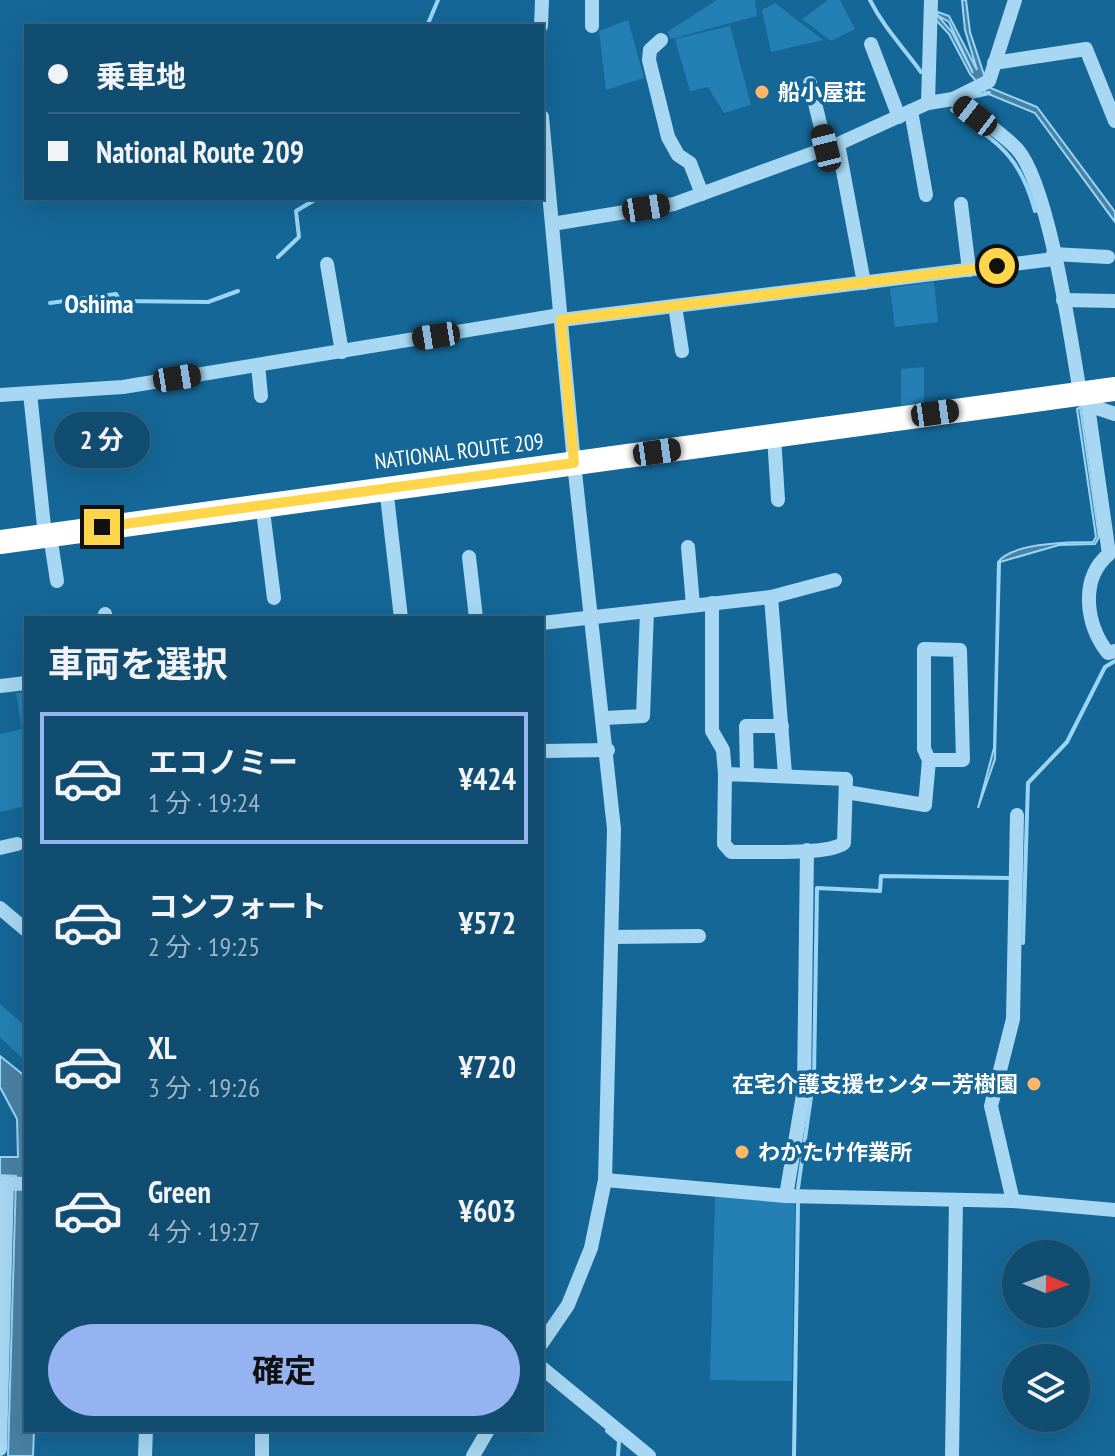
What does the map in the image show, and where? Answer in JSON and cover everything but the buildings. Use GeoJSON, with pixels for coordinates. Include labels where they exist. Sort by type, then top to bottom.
{"type":"FeatureCollection","features":[{"type":"Feature","properties":{"kind":"highway","name":"NATIONAL ROUTE 209"},"geometry":{"type":"LineString","coordinates":[[0,542],[262,503],[1085,397],[1115,389]]}},
{"type":"Feature","properties":{"kind":"street"},"geometry":{"type":"LineString","coordinates":[[541,24],[542,0]]}},
{"type":"Feature","properties":{"kind":"street"},"geometry":{"type":"LineString","coordinates":[[592,0],[592,26]]}},
{"type":"Feature","properties":{"kind":"street"},"geometry":{"type":"LineString","coordinates":[[928,103],[931,0]]}},
{"type":"Feature","properties":{"kind":"street"},"geometry":{"type":"LineString","coordinates":[[552,224],[674,204],[832,146],[928,103],[953,99],[989,81],[1015,0]]}},
{"type":"Feature","properties":{"kind":"street"},"geometry":{"type":"LineString","coordinates":[[661,40],[650,50],[649,60],[668,137],[678,155],[690,163],[702,194]]}},
{"type":"Feature","properties":{"kind":"street"},"geometry":{"type":"LineString","coordinates":[[871,44],[905,114],[926,195]]}},
{"type":"Feature","properties":{"kind":"street"},"geometry":{"type":"LineString","coordinates":[[994,63],[1086,49],[1110,93],[1115,121]]}},
{"type":"Feature","properties":{"kind":"street"},"geometry":{"type":"LineString","coordinates":[[810,83],[832,146],[864,283]]}},
{"type":"Feature","properties":{"kind":"street"},"geometry":{"type":"LineString","coordinates":[[953,99],[1017,149],[1034,177],[1085,397],[1109,554],[1093,574],[1090,620],[1108,653],[1115,651]]}},
{"type":"Feature","properties":{"kind":"street"},"geometry":{"type":"LineString","coordinates":[[544,138],[574,463],[608,750],[614,829],[605,1180],[591,1248],[568,1305],[544,1340]]}},
{"type":"Feature","properties":{"kind":"street"},"geometry":{"type":"LineString","coordinates":[[961,204],[969,270]]}},
{"type":"Feature","properties":{"kind":"street"},"geometry":{"type":"LineString","coordinates":[[0,395],[123,387],[560,318],[969,270],[1054,256],[1108,257]]}},
{"type":"Feature","properties":{"kind":"street"},"geometry":{"type":"LineString","coordinates":[[327,264],[342,352]]}},
{"type":"Feature","properties":{"kind":"street"},"geometry":{"type":"LineString","coordinates":[[1063,300],[1115,301]]}},
{"type":"Feature","properties":{"kind":"street"},"geometry":{"type":"LineString","coordinates":[[675,306],[682,351]]}},
{"type":"Feature","properties":{"kind":"street"},"geometry":{"type":"LineString","coordinates":[[258,365],[261,396]]}},
{"type":"Feature","properties":{"kind":"street"},"geometry":{"type":"LineString","coordinates":[[30,393],[57,581]]}},
{"type":"Feature","properties":{"kind":"street"},"geometry":{"type":"LineString","coordinates":[[1085,397],[1115,414]]}},
{"type":"Feature","properties":{"kind":"street"},"geometry":{"type":"LineString","coordinates":[[774,436],[778,500]]}},
{"type":"Feature","properties":{"kind":"street"},"geometry":{"type":"LineString","coordinates":[[386,487],[401,616]]}},
{"type":"Feature","properties":{"kind":"street"},"geometry":{"type":"LineString","coordinates":[[262,503],[274,598]]}},
{"type":"Feature","properties":{"kind":"street"},"geometry":{"type":"LineString","coordinates":[[688,547],[693,605]]}},
{"type":"Feature","properties":{"kind":"street"},"geometry":{"type":"LineString","coordinates":[[469,557],[476,616]]}},
{"type":"Feature","properties":{"kind":"street"},"geometry":{"type":"LineString","coordinates":[[544,623],[771,597],[835,580]]}},
{"type":"Feature","properties":{"kind":"street"},"geometry":{"type":"LineString","coordinates":[[771,597],[785,774]]}},
{"type":"Feature","properties":{"kind":"street"},"geometry":{"type":"LineString","coordinates":[[712,603],[712,731],[723,750],[724,844],[731,852],[807,850],[839,847],[844,843],[846,779],[815,779],[785,774],[725,774]]}},
{"type":"Feature","properties":{"kind":"street"},"geometry":{"type":"LineString","coordinates":[[604,718],[643,716],[647,611]]}},
{"type":"Feature","properties":{"kind":"street"},"geometry":{"type":"LineString","coordinates":[[846,792],[925,805],[929,760],[924,749],[924,649],[960,650],[963,760],[929,760]]}},
{"type":"Feature","properties":{"kind":"street"},"geometry":{"type":"LineString","coordinates":[[0,686],[24,683]]}},
{"type":"Feature","properties":{"kind":"street"},"geometry":{"type":"LineString","coordinates":[[747,773],[746,726],[782,726]]}},
{"type":"Feature","properties":{"kind":"street"},"geometry":{"type":"LineString","coordinates":[[544,751],[608,750]]}},
{"type":"Feature","properties":{"kind":"street"},"geometry":{"type":"LineString","coordinates":[[1013,1201],[991,1106],[1013,1019],[1017,815]]}},
{"type":"Feature","properties":{"kind":"street"},"geometry":{"type":"LineString","coordinates":[[0,848],[17,844]]}},
{"type":"Feature","properties":{"kind":"street"},"geometry":{"type":"LineString","coordinates":[[786,1196],[804,1089],[807,850]]}},
{"type":"Feature","properties":{"kind":"street"},"geometry":{"type":"LineString","coordinates":[[0,908],[24,928]]}},
{"type":"Feature","properties":{"kind":"street"},"geometry":{"type":"LineString","coordinates":[[612,937],[699,936]]}},
{"type":"Feature","properties":{"kind":"street"},"geometry":{"type":"LineString","coordinates":[[605,1180],[786,1196],[1013,1201],[1115,1210]]}},
{"type":"Feature","properties":{"kind":"street"},"geometry":{"type":"LineString","coordinates":[[0,1449],[3,1183],[24,1184]]}},
{"type":"Feature","properties":{"kind":"street"},"geometry":{"type":"LineString","coordinates":[[952,1456],[956,1200]]}},
{"type":"Feature","properties":{"kind":"street"},"geometry":{"type":"LineString","coordinates":[[544,1370],[649,1456]]}},
{"type":"Feature","properties":{"kind":"street"},"geometry":{"type":"LineString","coordinates":[[145,1456],[146,1432]]}},
{"type":"Feature","properties":{"kind":"street"},"geometry":{"type":"LineString","coordinates":[[262,1432],[262,1456]]}},
{"type":"Feature","properties":{"kind":"street"},"geometry":{"type":"LineString","coordinates":[[473,1456],[487,1432]]}},
{"type":"Feature","properties":{"kind":"street"},"geometry":{"type":"LineString","coordinates":[[626,1456],[627,1438]]}},
{"type":"Feature","properties":{"kind":"shaded area"},"geometry":{"type":"Polygon","coordinates":[[[717,0],[755,0],[757,16],[671,39],[667,32],[717,0]]]}},
{"type":"Feature","properties":{"kind":"shaded area"},"geometry":{"type":"Polygon","coordinates":[[[828,0],[840,0],[855,29],[831,41],[802,19],[828,0]]]}},
{"type":"Feature","properties":{"kind":"shaded area"},"geometry":{"type":"Polygon","coordinates":[[[962,0],[966,0],[970,32],[988,87],[1037,107],[1115,212],[1115,222],[1035,113],[986,93],[970,74],[949,34],[935,19],[938,16],[952,32],[973,73],[949,22],[937,15],[938,12],[949,16],[977,70],[965,30],[962,0]]]}},
{"type":"Feature","properties":{"kind":"shaded area"},"geometry":{"type":"Polygon","coordinates":[[[775,3],[823,40],[771,52],[762,10],[775,3]]]}},
{"type":"Feature","properties":{"kind":"shaded area"},"geometry":{"type":"Polygon","coordinates":[[[628,20],[644,78],[606,90],[599,31],[628,20]]]}},
{"type":"Feature","properties":{"kind":"shaded area"},"geometry":{"type":"Polygon","coordinates":[[[730,26],[751,105],[724,113],[708,87],[690,91],[675,39],[730,26]]]}},
{"type":"Feature","properties":{"kind":"shaded area"},"geometry":{"type":"Polygon","coordinates":[[[934,282],[938,322],[895,327],[890,288],[934,282]]]}},
{"type":"Feature","properties":{"kind":"shaded area"},"geometry":{"type":"Polygon","coordinates":[[[924,367],[924,404],[901,405],[901,369],[924,367]]]}},
{"type":"Feature","properties":{"kind":"shaded area"},"geometry":{"type":"Polygon","coordinates":[[[1080,407],[1099,537],[1095,544],[1059,545],[1000,562],[995,759],[978,808],[994,748],[998,562],[1028,547],[1093,542],[1096,537],[1077,409],[1080,407]]]}},
{"type":"Feature","properties":{"kind":"shaded area"},"geometry":{"type":"Polygon","coordinates":[[[24,692],[24,806],[0,812],[0,734],[22,729],[16,693],[24,692]]]}},
{"type":"Feature","properties":{"kind":"shaded area"},"geometry":{"type":"Polygon","coordinates":[[[0,1004],[24,1025],[24,1060],[0,1037],[0,1004]]]}},
{"type":"Feature","properties":{"kind":"shaded area"},"geometry":{"type":"Polygon","coordinates":[[[0,1056],[24,1075],[24,1432],[34,1432],[33,1456],[8,1456],[16,1176],[0,1175],[0,1157],[18,1157],[17,1119],[0,1087],[0,1056]]]}},
{"type":"Feature","properties":{"kind":"shaded area"},"geometry":{"type":"Polygon","coordinates":[[[715,1196],[795,1203],[792,1381],[710,1380],[715,1196]]]}},
{"type":"Feature","properties":{"kind":"waterway"},"geometry":{"type":"LineString","coordinates":[[428,24],[438,0]]}},
{"type":"Feature","properties":{"kind":"waterway"},"geometry":{"type":"LineString","coordinates":[[870,0],[921,72]]}},
{"type":"Feature","properties":{"kind":"waterway"},"geometry":{"type":"LineString","coordinates":[[972,97],[989,93]]}},
{"type":"Feature","properties":{"kind":"waterway"},"geometry":{"type":"LineString","coordinates":[[952,110],[1005,152],[1022,176],[1035,211]]}},
{"type":"Feature","properties":{"kind":"waterway"},"geometry":{"type":"LineString","coordinates":[[278,257],[299,237],[296,211],[315,200]]}},
{"type":"Feature","properties":{"kind":"waterway"},"geometry":{"type":"LineString","coordinates":[[50,303],[116,294],[120,301],[208,302],[238,291]]}},
{"type":"Feature","properties":{"kind":"waterway"},"geometry":{"type":"LineString","coordinates":[[1023,943],[1028,783],[1067,742],[1105,667],[1115,661]]}},
{"type":"Feature","properties":{"kind":"waterway"},"geometry":{"type":"LineString","coordinates":[[798,1188],[814,1076],[817,888],[880,891],[881,876],[1010,878]]}},
{"type":"Feature","properties":{"kind":"waterway"},"geometry":{"type":"LineString","coordinates":[[794,1456],[798,1203]]}},
{"type":"Feature","properties":{"kind":"waterway"},"geometry":{"type":"LineString","coordinates":[[607,1431],[619,1441],[618,1456]]}},
{"type":"Feature","properties":{"kind":"place","name":"船小屋荘"},"geometry":{"type":"Point","coordinates":[762,92]}},
{"type":"Feature","properties":{"kind":"place","name":"在宅介護支援センター芳樹園"},"geometry":{"type":"Point","coordinates":[1034,1084]}},
{"type":"Feature","properties":{"kind":"place","name":"わかたけ作業所"},"geometry":{"type":"Point","coordinates":[742,1152]}},
{"type":"Feature","properties":{"kind":"district","name":"Oshima"},"geometry":{"type":"Point","coordinates":[99,303]}},
{"type":"Feature","properties":{"kind":"route"},"geometry":{"type":"LineString","coordinates":[[102,527],[574,463],[561,320],[997,266]]}}]}
